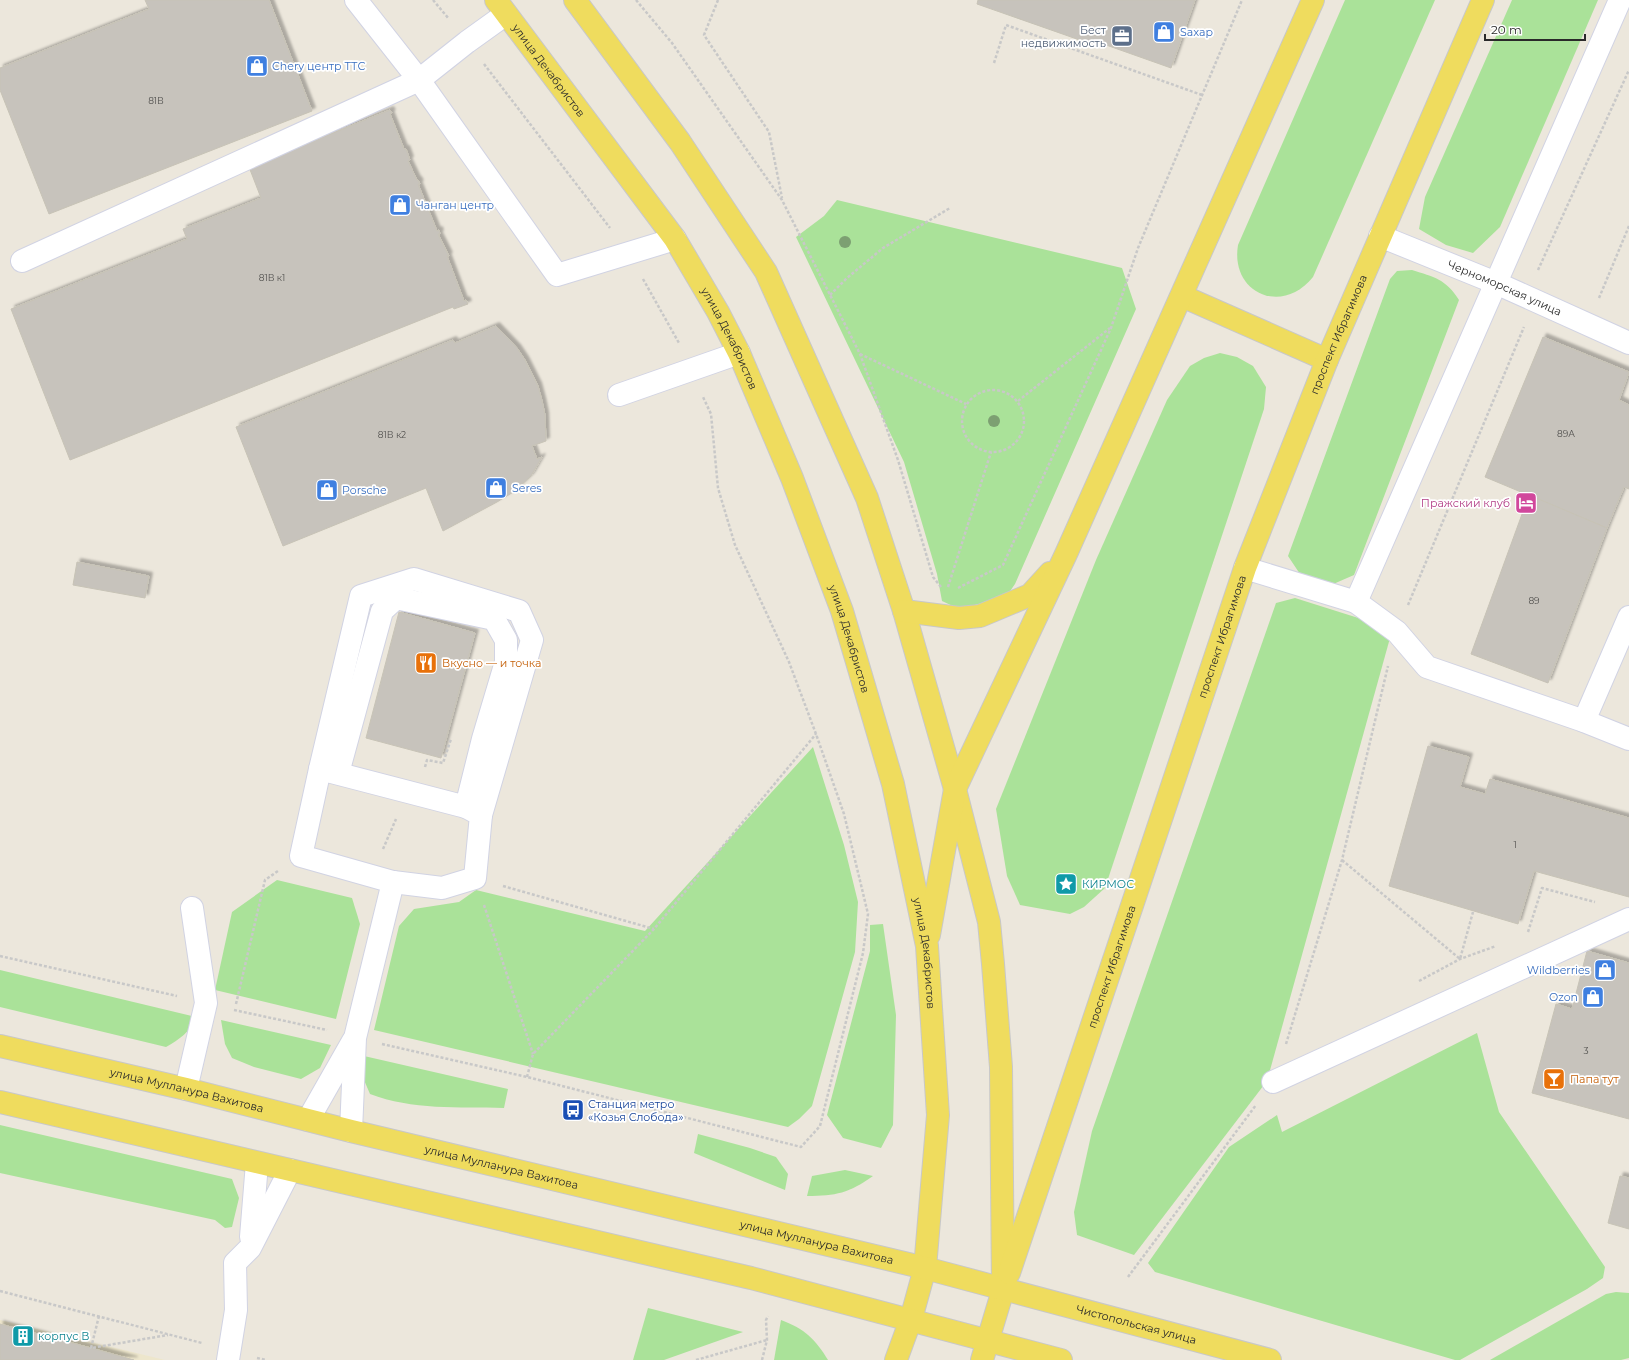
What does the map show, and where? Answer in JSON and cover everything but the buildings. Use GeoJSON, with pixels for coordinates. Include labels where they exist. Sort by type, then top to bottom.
{"type":"FeatureCollection","features":[{"type":"Feature","properties":{"kind":"main road"},"geometry":{"type":"LineString","coordinates":[[575,0],[680,142],[766,272],[866,498],[904,611],[955,789],[989,922],[1001,1067],[1003,1290],[985,1350]]}},
{"type":"Feature","properties":{"kind":"main road"},"geometry":{"type":"LineString","coordinates":[[927,946],[955,789],[1066,554],[1313,0]]}},
{"type":"Feature","properties":{"kind":"main road","name":"проспект Ибрагимова"},"geometry":{"type":"LineString","coordinates":[[1003,1290],[1245,568],[1327,360],[1483,0]]}},
{"type":"Feature","properties":{"kind":"main road","name":"улица Декабристов"},"geometry":{"type":"LineString","coordinates":[[501,7],[675,239],[718,312],[739,353],[792,478],[842,611],[893,784],[927,946],[938,1115],[925,1268],[911,1319],[896,1360]]}},
{"type":"Feature","properties":{"kind":"main road"},"geometry":{"type":"LineString","coordinates":[[1182,296],[1327,360]]}},
{"type":"Feature","properties":{"kind":"main road"},"geometry":{"type":"LineString","coordinates":[[904,611],[959,618],[980,616],[1030,595],[1066,554]]}},
{"type":"Feature","properties":{"kind":"main road","name":"улица Мулланура Вахитова"},"geometry":{"type":"LineString","coordinates":[[0,1046],[186,1089],[351,1131],[925,1268],[1003,1290]]}},
{"type":"Feature","properties":{"kind":"main road"},"geometry":{"type":"LineString","coordinates":[[0,1102],[716,1269],[911,1319],[985,1350],[1061,1360]]}},
{"type":"Feature","properties":{"kind":"main road","name":"Чистопольская улица"},"geometry":{"type":"LineString","coordinates":[[1003,1290],[1270,1360]]}},
{"type":"Feature","properties":{"kind":"street"},"geometry":{"type":"LineString","coordinates":[[356,0],[419,80],[557,275],[628,252],[675,239]]}},
{"type":"Feature","properties":{"kind":"street"},"geometry":{"type":"LineString","coordinates":[[1356,602],[1620,0]]}},
{"type":"Feature","properties":{"kind":"street"},"geometry":{"type":"LineString","coordinates":[[1624,0],[1629,2]]}},
{"type":"Feature","properties":{"kind":"street"},"geometry":{"type":"LineString","coordinates":[[22,261],[419,80],[467,42],[501,7]]}},
{"type":"Feature","properties":{"kind":"street","name":"Черноморская улица"},"geometry":{"type":"LineString","coordinates":[[1380,236],[1496,283],[1588,323],[1629,343]]}},
{"type":"Feature","properties":{"kind":"street"},"geometry":{"type":"LineString","coordinates":[[619,395],[739,353]]}},
{"type":"Feature","properties":{"kind":"street"},"geometry":{"type":"LineString","coordinates":[[1245,568],[1356,602],[1397,632],[1427,666],[1584,721],[1629,739]]}},
{"type":"Feature","properties":{"kind":"street"},"geometry":{"type":"LineString","coordinates":[[396,598],[494,619],[506,640],[506,662],[483,739],[473,811],[475,878],[442,888],[393,882],[302,856],[382,611],[396,598]]}},
{"type":"Feature","properties":{"kind":"street"},"geometry":{"type":"LineString","coordinates":[[1584,721],[1629,617]]}},
{"type":"Feature","properties":{"kind":"street"},"geometry":{"type":"LineString","coordinates":[[329,771],[473,811]]}},
{"type":"Feature","properties":{"kind":"street"},"geometry":{"type":"LineString","coordinates":[[351,1131],[354,1038],[393,882]]}},
{"type":"Feature","properties":{"kind":"street"},"geometry":{"type":"LineString","coordinates":[[186,1089],[206,1003],[192,908]]}},
{"type":"Feature","properties":{"kind":"street"},"geometry":{"type":"LineString","coordinates":[[1273,1082],[1629,919]]}},
{"type":"Feature","properties":{"kind":"street"},"geometry":{"type":"LineString","coordinates":[[308,1120],[354,1038]]}},
{"type":"Feature","properties":{"kind":"street"},"geometry":{"type":"LineString","coordinates":[[250,1248],[257,1163]]}},
{"type":"Feature","properties":{"kind":"street"},"geometry":{"type":"LineString","coordinates":[[229,1356],[236,1310],[235,1263],[250,1248],[290,1170]]}},
{"type":"Feature","properties":{"kind":"path"},"geometry":{"type":"LineString","coordinates":[[0,956],[527,1077],[801,1147],[820,1126],[863,953],[868,914],[844,814],[816,734],[789,662],[735,545],[718,488],[711,414],[690,370],[684,352],[628,252],[433,0]]}},
{"type":"Feature","properties":{"kind":"path"},"geometry":{"type":"LineString","coordinates":[[636,0],[672,43],[782,200],[860,354],[898,460],[933,577],[942,588]]}},
{"type":"Feature","properties":{"kind":"path"},"geometry":{"type":"LineString","coordinates":[[718,0],[704,35],[769,132],[782,200]]}},
{"type":"Feature","properties":{"kind":"path"},"geometry":{"type":"LineString","coordinates":[[953,590],[1003,565],[1111,328],[1138,248],[1242,0]]}},
{"type":"Feature","properties":{"kind":"path"},"geometry":{"type":"LineString","coordinates":[[994,63],[1006,25],[1202,95]]}},
{"type":"Feature","properties":{"kind":"path"},"geometry":{"type":"LineString","coordinates":[[1128,1277],[1273,1082],[1342,860],[1397,632],[1527,320],[1534,280],[1629,70]]}},
{"type":"Feature","properties":{"kind":"path"},"geometry":{"type":"LineString","coordinates":[[830,295],[847,278],[883,248],[950,208]]}},
{"type":"Feature","properties":{"kind":"path"},"geometry":{"type":"LineString","coordinates":[[1588,323],[1629,226]]}},
{"type":"Feature","properties":{"kind":"path"},"geometry":{"type":"LineString","coordinates":[[1018,401],[1111,328]]}},
{"type":"Feature","properties":{"kind":"path"},"geometry":{"type":"LineString","coordinates":[[860,354],[966,404]]}},
{"type":"Feature","properties":{"kind":"path"},"geometry":{"type":"LineString","coordinates":[[993,389],[1002,391],[1018,401],[1023,410],[1025,421],[1024,428],[1019,439],[1012,446],[1002,451],[991,452],[975,446],[964,434],[962,419],[966,404],[982,391],[993,389]]}},
{"type":"Feature","properties":{"kind":"path"},"geometry":{"type":"LineString","coordinates":[[946,594],[991,452]]}},
{"type":"Feature","properties":{"kind":"path"},"geometry":{"type":"LineString","coordinates":[[532,1054],[654,929],[816,734]]}},
{"type":"Feature","properties":{"kind":"path"},"geometry":{"type":"LineString","coordinates":[[235,1010],[265,880],[302,856]]}},
{"type":"Feature","properties":{"kind":"path"},"geometry":{"type":"LineString","coordinates":[[1342,860],[1460,959],[1473,912]]}},
{"type":"Feature","properties":{"kind":"path"},"geometry":{"type":"LineString","coordinates":[[475,878],[654,929]]}},
{"type":"Feature","properties":{"kind":"path"},"geometry":{"type":"LineString","coordinates":[[475,878],[532,1054],[527,1077]]}},
{"type":"Feature","properties":{"kind":"path"},"geometry":{"type":"LineString","coordinates":[[1528,935],[1542,888],[1602,904]]}},
{"type":"Feature","properties":{"kind":"path"},"geometry":{"type":"LineString","coordinates":[[0,1291],[169,1335],[229,1356],[266,1360]]}},
{"type":"Feature","properties":{"kind":"path"},"geometry":{"type":"LineString","coordinates":[[99,1316],[91,1348],[169,1335]]}},
{"type":"Feature","properties":{"kind":"path"},"geometry":{"type":"LineString","coordinates":[[762,1360],[767,1340],[766,1320],[768,1316]]}},
{"type":"Feature","properties":{"kind":"path"},"geometry":{"type":"LineString","coordinates":[[696,1360],[767,1340]]}},
{"type":"Feature","properties":{"kind":"shaded area","name":"корпус В"},"geometry":{"type":"Polygon","coordinates":[[[0,1320],[165,1360],[0,1360],[0,1320]]]}},
{"type":"Feature","properties":{"kind":"green space"},"geometry":{"type":"Polygon","coordinates":[[[1345,0],[1435,0],[1313,277],[1301,289],[1287,295],[1274,297],[1261,294],[1250,287],[1242,276],[1238,262],[1238,245],[1345,0]]]}},
{"type":"Feature","properties":{"kind":"green space"},"geometry":{"type":"Polygon","coordinates":[[[1512,0],[1598,0],[1500,227],[1473,253],[1446,245],[1419,229],[1425,197],[1512,0]]]}},
{"type":"Feature","properties":{"kind":"green space"},"geometry":{"type":"Polygon","coordinates":[[[837,200],[1122,268],[1136,309],[1015,584],[1006,597],[959,609],[942,601],[937,574],[904,462],[796,237],[824,216],[837,200]]]}},
{"type":"Feature","properties":{"kind":"green space"},"geometry":{"type":"Polygon","coordinates":[[[1412,270],[1433,277],[1444,283],[1459,300],[1354,575],[1331,585],[1300,574],[1288,556],[1390,279],[1397,271],[1412,270]]]}},
{"type":"Feature","properties":{"kind":"green space"},"geometry":{"type":"Polygon","coordinates":[[[1220,353],[1237,357],[1253,366],[1266,387],[1264,409],[1105,888],[1084,907],[1070,914],[1020,905],[1007,876],[996,809],[1096,560],[1167,400],[1190,366],[1204,358],[1220,353]]]}},
{"type":"Feature","properties":{"kind":"green space"},"geometry":{"type":"Polygon","coordinates":[[[1295,598],[1371,622],[1390,638],[1267,1081],[1134,1255],[1077,1235],[1074,1212],[1092,1131],[1276,603],[1295,598]]]}},
{"type":"Feature","properties":{"kind":"green space"},"geometry":{"type":"Polygon","coordinates":[[[813,747],[844,845],[858,902],[855,952],[812,1106],[799,1119],[788,1127],[374,1030],[399,926],[414,909],[459,902],[476,890],[645,931],[813,747]]]}},
{"type":"Feature","properties":{"kind":"green space"},"geometry":{"type":"Polygon","coordinates":[[[277,880],[352,898],[360,924],[336,1019],[215,990],[232,912],[277,880]]]}},
{"type":"Feature","properties":{"kind":"green space"},"geometry":{"type":"Polygon","coordinates":[[[883,924],[896,1015],[893,1125],[881,1148],[843,1138],[827,1115],[870,951],[870,925],[883,924]]]}},
{"type":"Feature","properties":{"kind":"green space"},"geometry":{"type":"Polygon","coordinates":[[[0,970],[196,1017],[191,1027],[184,1035],[166,1047],[0,1007],[0,970]]]}},
{"type":"Feature","properties":{"kind":"green space"},"geometry":{"type":"Polygon","coordinates":[[[221,1020],[331,1045],[320,1068],[301,1079],[254,1067],[232,1058],[225,1044],[221,1020]]]}},
{"type":"Feature","properties":{"kind":"green space"},"geometry":{"type":"Polygon","coordinates":[[[1477,1033],[1499,1112],[1605,1267],[1603,1278],[1587,1289],[1460,1360],[1455,1360],[1155,1272],[1148,1263],[1229,1147],[1277,1115],[1282,1132],[1477,1033]]]}},
{"type":"Feature","properties":{"kind":"green space"},"geometry":{"type":"Polygon","coordinates":[[[364,1056],[508,1089],[504,1108],[436,1107],[402,1103],[370,1094],[361,1073],[364,1056]]]}},
{"type":"Feature","properties":{"kind":"green space"},"geometry":{"type":"Polygon","coordinates":[[[0,1125],[232,1179],[239,1198],[232,1227],[225,1228],[215,1220],[0,1173],[0,1125]]]}},
{"type":"Feature","properties":{"kind":"green space"},"geometry":{"type":"Polygon","coordinates":[[[698,1134],[750,1148],[776,1157],[788,1174],[785,1190],[694,1153],[698,1134]]]}},
{"type":"Feature","properties":{"kind":"green space"},"geometry":{"type":"Polygon","coordinates":[[[845,1170],[873,1176],[849,1190],[834,1194],[807,1196],[812,1176],[845,1170]]]}},
{"type":"Feature","properties":{"kind":"green space"},"geometry":{"type":"Polygon","coordinates":[[[1616,1292],[1629,1293],[1629,1358],[1621,1360],[1490,1360],[1606,1294],[1616,1292]]]}},
{"type":"Feature","properties":{"kind":"green space"},"geometry":{"type":"Polygon","coordinates":[[[648,1308],[743,1332],[664,1360],[633,1360],[648,1308]]]}},
{"type":"Feature","properties":{"kind":"green space"},"geometry":{"type":"Polygon","coordinates":[[[781,1320],[797,1327],[814,1340],[828,1360],[774,1360],[781,1320]]]}},
{"type":"Feature","properties":{"kind":"place","name":"Saxap"},"geometry":{"type":"Point","coordinates":[1164,32]}},
{"type":"Feature","properties":{"kind":"place","name":"Бест недвижимость"},"geometry":{"type":"Point","coordinates":[1122,36]}},
{"type":"Feature","properties":{"kind":"place","name":"Chery центр ТТС"},"geometry":{"type":"Point","coordinates":[257,66]}},
{"type":"Feature","properties":{"kind":"place","name":"Чанган центр"},"geometry":{"type":"Point","coordinates":[400,205]}},
{"type":"Feature","properties":{"kind":"place","name":"Seres"},"geometry":{"type":"Point","coordinates":[496,488]}},
{"type":"Feature","properties":{"kind":"place","name":"Porsche"},"geometry":{"type":"Point","coordinates":[327,490]}},
{"type":"Feature","properties":{"kind":"place","name":"Пражский клуб"},"geometry":{"type":"Point","coordinates":[1526,503]}},
{"type":"Feature","properties":{"kind":"place","name":"Вкусно — и точка"},"geometry":{"type":"Point","coordinates":[426,663]}},
{"type":"Feature","properties":{"kind":"place","name":"КИРМОС"},"geometry":{"type":"Point","coordinates":[1066,884]}},
{"type":"Feature","properties":{"kind":"place","name":"Wildberries"},"geometry":{"type":"Point","coordinates":[1605,970]}},
{"type":"Feature","properties":{"kind":"place","name":"Ozon"},"geometry":{"type":"Point","coordinates":[1593,997]}},
{"type":"Feature","properties":{"kind":"place","name":"Папа тут"},"geometry":{"type":"Point","coordinates":[1554,1079]}},
{"type":"Feature","properties":{"kind":"place","name":"Станция метро «Козья Слобода»"},"geometry":{"type":"Point","coordinates":[573,1110]}},
{"type":"Feature","properties":{"kind":"place","name":"корпус В"},"geometry":{"type":"Point","coordinates":[23,1336]}}]}
